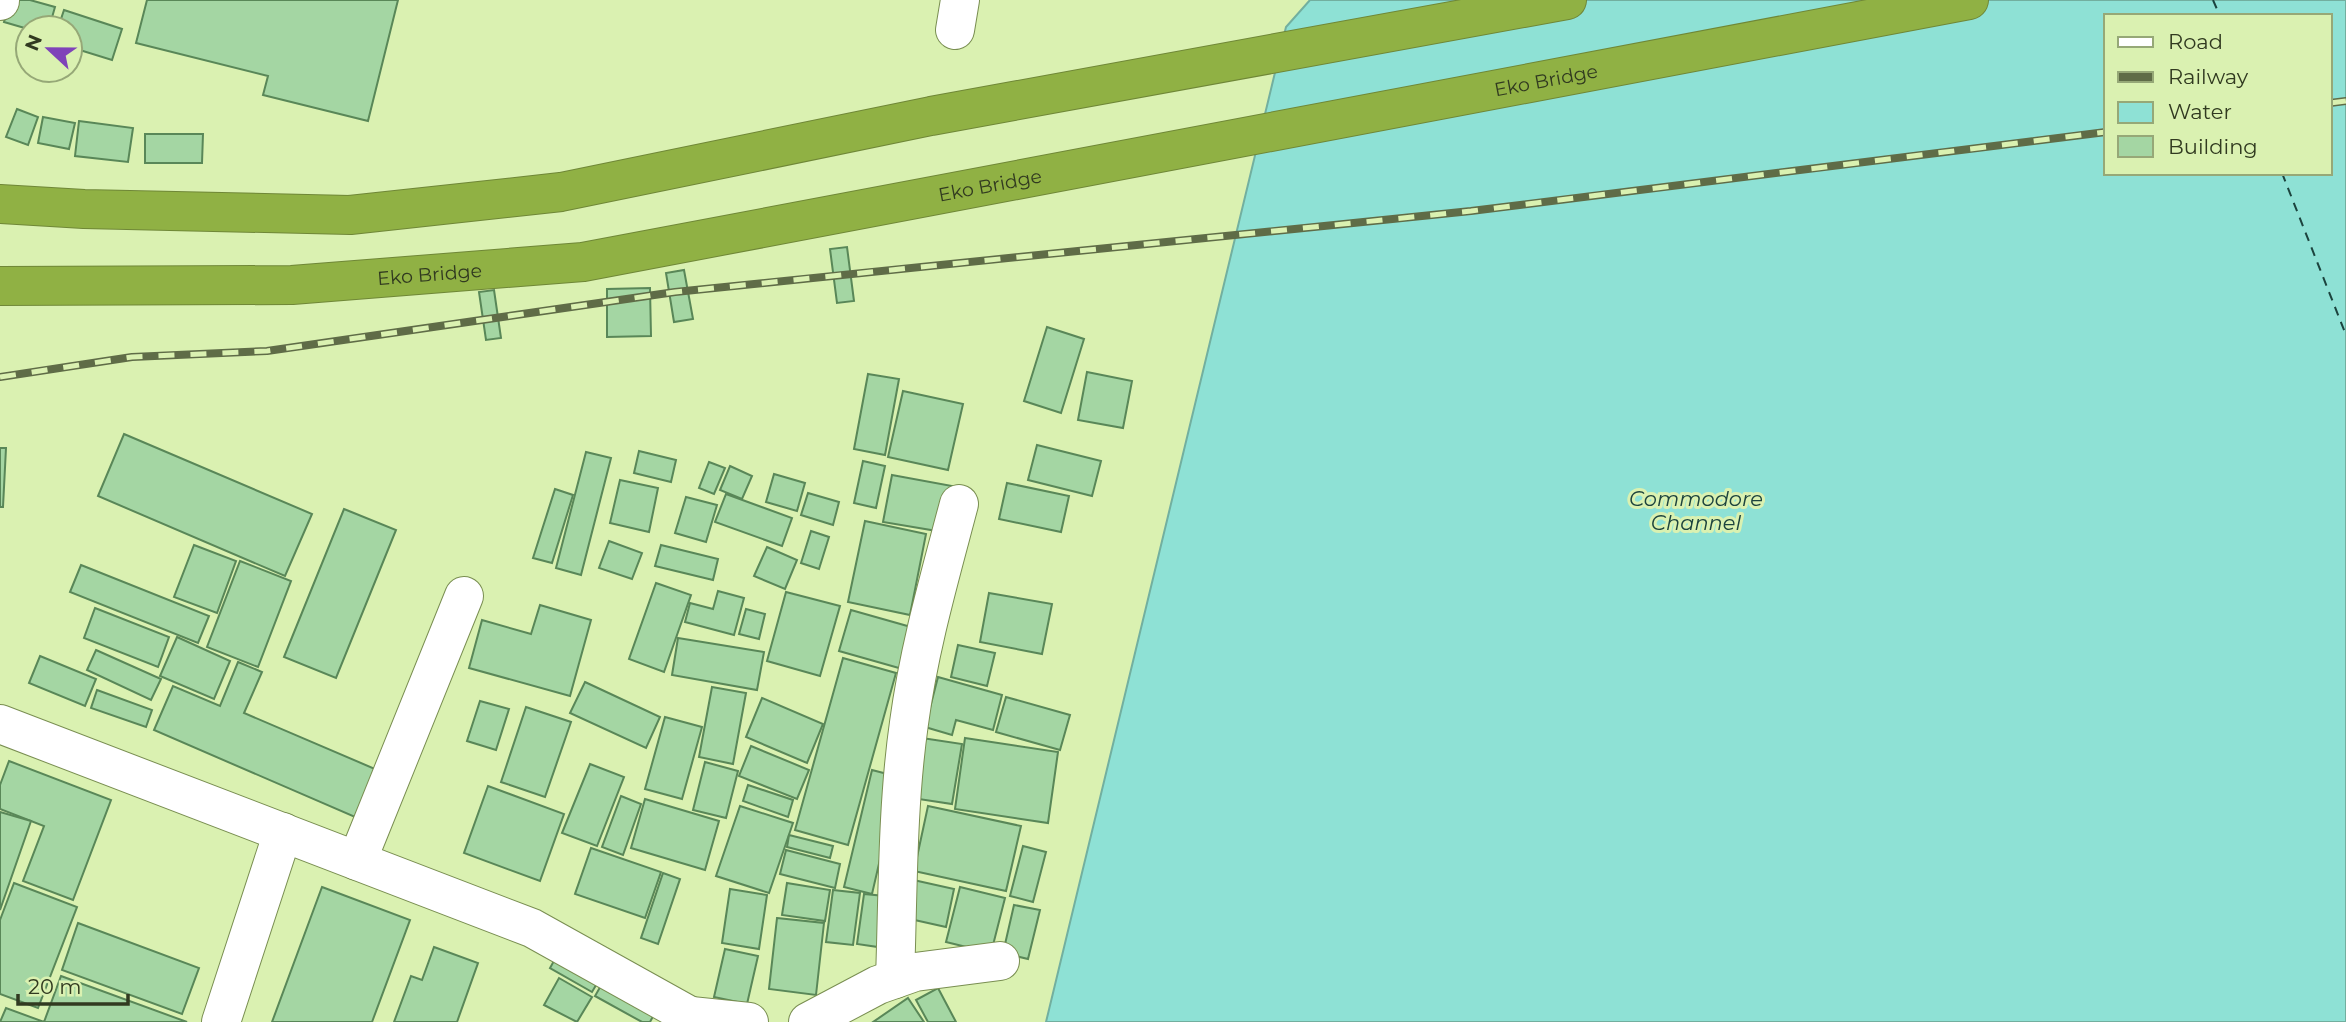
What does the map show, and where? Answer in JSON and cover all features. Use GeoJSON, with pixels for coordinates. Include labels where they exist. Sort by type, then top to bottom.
{"type":"FeatureCollection","features":[{"type":"Feature","properties":{"kind":"highway"},"geometry":{"type":"LineString","coordinates":[[0,204],[84,209],[350,215],[561,192],[931,116],[1567,0]]}},
{"type":"Feature","properties":{"kind":"highway","name":"Eko Bridge"},"geometry":{"type":"LineString","coordinates":[[0,286],[292,285],[583,262],[1969,0]]}},
{"type":"Feature","properties":{"kind":"street"},"geometry":{"type":"LineString","coordinates":[[895,979],[901,819],[909,724],[921,649],[959,504]]}},
{"type":"Feature","properties":{"kind":"street"},"geometry":{"type":"LineString","coordinates":[[357,861],[464,596]]}},
{"type":"Feature","properties":{"kind":"street"},"geometry":{"type":"LineString","coordinates":[[0,724],[532,929],[696,1019],[749,1021]]}},
{"type":"Feature","properties":{"kind":"street"},"geometry":{"type":"LineString","coordinates":[[221,1022],[283,832]]}},
{"type":"Feature","properties":{"kind":"street"},"geometry":{"type":"LineString","coordinates":[[808,1022],[895,979],[915,972],[1000,961]]}},
{"type":"Feature","properties":{"kind":"water","name":"Commodore Channel"},"geometry":{"type":"Polygon","coordinates":[[[1310,0],[2346,0],[2346,1022],[1046,1022],[1286,27],[1310,0]]]}},
{"type":"Feature","properties":{"kind":"building"},"geometry":{"type":"Polygon","coordinates":[[[10,0],[30,0],[55,7],[53,14],[14,14],[14,25],[4,22],[10,0]]]}},
{"type":"Feature","properties":{"kind":"building"},"geometry":{"type":"Polygon","coordinates":[[[147,0],[398,0],[368,121],[263,95],[268,76],[136,43],[147,0]]]}},
{"type":"Feature","properties":{"kind":"building"},"geometry":{"type":"Polygon","coordinates":[[[84,17],[122,29],[112,60],[84,51],[84,17]]]}},
{"type":"Feature","properties":{"kind":"building"},"geometry":{"type":"Polygon","coordinates":[[[17,109],[38,117],[28,145],[6,137],[17,109]]]}},
{"type":"Feature","properties":{"kind":"building"},"geometry":{"type":"Polygon","coordinates":[[[43,117],[75,123],[69,149],[38,143],[43,117]]]}},
{"type":"Feature","properties":{"kind":"building"},"geometry":{"type":"Polygon","coordinates":[[[79,121],[133,128],[128,162],[75,156],[79,121]]]}},
{"type":"Feature","properties":{"kind":"building"},"geometry":{"type":"Polygon","coordinates":[[[145,134],[203,134],[202,163],[145,163],[145,134]]]}},
{"type":"Feature","properties":{"kind":"building"},"geometry":{"type":"Polygon","coordinates":[[[847,247],[854,301],[837,303],[830,249],[847,247]]]}},
{"type":"Feature","properties":{"kind":"building"},"geometry":{"type":"Polygon","coordinates":[[[684,270],[693,319],[674,322],[666,273],[684,270]]]}},
{"type":"Feature","properties":{"kind":"building"},"geometry":{"type":"Polygon","coordinates":[[[650,288],[651,336],[607,337],[607,289],[650,288]]]}},
{"type":"Feature","properties":{"kind":"building"},"geometry":{"type":"Polygon","coordinates":[[[494,290],[501,338],[486,340],[479,292],[494,290]]]}},
{"type":"Feature","properties":{"kind":"building"},"geometry":{"type":"Polygon","coordinates":[[[1047,327],[1084,339],[1061,413],[1024,401],[1047,327]]]}},
{"type":"Feature","properties":{"kind":"building"},"geometry":{"type":"Polygon","coordinates":[[[1087,372],[1132,381],[1123,428],[1078,420],[1087,372]]]}},
{"type":"Feature","properties":{"kind":"building"},"geometry":{"type":"Polygon","coordinates":[[[868,374],[899,379],[885,455],[854,449],[868,374]]]}},
{"type":"Feature","properties":{"kind":"building"},"geometry":{"type":"Polygon","coordinates":[[[903,391],[963,404],[948,470],[888,457],[903,391]]]}},
{"type":"Feature","properties":{"kind":"building"},"geometry":{"type":"Polygon","coordinates":[[[124,434],[312,514],[285,576],[98,496],[124,434]]]}},
{"type":"Feature","properties":{"kind":"building"},"geometry":{"type":"Polygon","coordinates":[[[1037,445],[1101,461],[1092,496],[1028,480],[1037,445]]]}},
{"type":"Feature","properties":{"kind":"building"},"geometry":{"type":"Polygon","coordinates":[[[0,448],[6,448],[3,507],[0,507],[0,448]]]}},
{"type":"Feature","properties":{"kind":"building"},"geometry":{"type":"Polygon","coordinates":[[[639,451],[676,460],[671,482],[634,473],[639,451]]]}},
{"type":"Feature","properties":{"kind":"building"},"geometry":{"type":"Polygon","coordinates":[[[586,452],[611,458],[581,575],[556,568],[586,452]]]}},
{"type":"Feature","properties":{"kind":"building"},"geometry":{"type":"Polygon","coordinates":[[[863,461],[885,466],[876,508],[854,503],[863,461]]]}},
{"type":"Feature","properties":{"kind":"building"},"geometry":{"type":"Polygon","coordinates":[[[709,462],[725,468],[714,494],[699,488],[709,462]]]}},
{"type":"Feature","properties":{"kind":"building"},"geometry":{"type":"Polygon","coordinates":[[[730,466],[752,476],[742,499],[720,490],[730,466]]]}},
{"type":"Feature","properties":{"kind":"building"},"geometry":{"type":"Polygon","coordinates":[[[774,474],[805,483],[797,511],[766,502],[774,474]]]}},
{"type":"Feature","properties":{"kind":"building"},"geometry":{"type":"Polygon","coordinates":[[[892,475],[952,486],[943,532],[883,522],[892,475]]]}},
{"type":"Feature","properties":{"kind":"building"},"geometry":{"type":"Polygon","coordinates":[[[620,480],[658,488],[649,532],[610,523],[620,480]]]}},
{"type":"Feature","properties":{"kind":"building"},"geometry":{"type":"Polygon","coordinates":[[[1007,483],[1069,496],[1061,532],[999,519],[1007,483]]]}},
{"type":"Feature","properties":{"kind":"building"},"geometry":{"type":"Polygon","coordinates":[[[555,489],[573,495],[552,563],[533,558],[555,489]]]}},
{"type":"Feature","properties":{"kind":"building"},"geometry":{"type":"Polygon","coordinates":[[[808,493],[839,502],[833,525],[801,515],[808,493]]]}},
{"type":"Feature","properties":{"kind":"building"},"geometry":{"type":"Polygon","coordinates":[[[726,494],[792,518],[782,546],[715,522],[726,494]]]}},
{"type":"Feature","properties":{"kind":"building"},"geometry":{"type":"Polygon","coordinates":[[[686,497],[717,505],[706,542],[675,533],[686,497]]]}},
{"type":"Feature","properties":{"kind":"building"},"geometry":{"type":"Polygon","coordinates":[[[344,509],[396,530],[336,678],[284,657],[344,509]]]}},
{"type":"Feature","properties":{"kind":"building"},"geometry":{"type":"Polygon","coordinates":[[[865,521],[926,534],[910,615],[848,602],[865,521]]]}},
{"type":"Feature","properties":{"kind":"building"},"geometry":{"type":"Polygon","coordinates":[[[811,531],[829,537],[819,569],[801,563],[811,531]]]}},
{"type":"Feature","properties":{"kind":"building"},"geometry":{"type":"Polygon","coordinates":[[[609,541],[642,553],[632,579],[599,568],[609,541]]]}},
{"type":"Feature","properties":{"kind":"building"},"geometry":{"type":"Polygon","coordinates":[[[194,545],[236,561],[217,613],[174,597],[194,545]]]}},
{"type":"Feature","properties":{"kind":"building"},"geometry":{"type":"Polygon","coordinates":[[[661,545],[718,559],[713,580],[655,566],[661,545]]]}},
{"type":"Feature","properties":{"kind":"building"},"geometry":{"type":"Polygon","coordinates":[[[767,547],[797,560],[785,589],[754,576],[767,547]]]}},
{"type":"Feature","properties":{"kind":"building"},"geometry":{"type":"Polygon","coordinates":[[[240,561],[291,581],[258,667],[207,647],[240,561]]]}},
{"type":"Feature","properties":{"kind":"building"},"geometry":{"type":"Polygon","coordinates":[[[81,565],[209,616],[198,643],[70,592],[81,565]]]}},
{"type":"Feature","properties":{"kind":"building"},"geometry":{"type":"Polygon","coordinates":[[[656,583],[691,595],[664,672],[629,659],[656,583]]]}},
{"type":"Feature","properties":{"kind":"building"},"geometry":{"type":"Polygon","coordinates":[[[718,591],[744,598],[734,635],[685,622],[690,603],[713,609],[718,591]]]}},
{"type":"Feature","properties":{"kind":"building"},"geometry":{"type":"Polygon","coordinates":[[[786,592],[840,606],[820,676],[767,661],[786,592]]]}},
{"type":"Feature","properties":{"kind":"building"},"geometry":{"type":"Polygon","coordinates":[[[989,593],[1052,604],[1042,654],[980,642],[989,593]]]}},
{"type":"Feature","properties":{"kind":"building"},"geometry":{"type":"Polygon","coordinates":[[[540,605],[591,620],[570,696],[469,668],[482,620],[531,634],[540,605]]]}},
{"type":"Feature","properties":{"kind":"building"},"geometry":{"type":"Polygon","coordinates":[[[95,608],[169,637],[158,667],[84,638],[95,608]]]}},
{"type":"Feature","properties":{"kind":"building"},"geometry":{"type":"Polygon","coordinates":[[[746,609],[765,614],[759,639],[739,634],[746,609]]]}},
{"type":"Feature","properties":{"kind":"building"},"geometry":{"type":"Polygon","coordinates":[[[851,610],[925,631],[913,672],[839,651],[851,610]]]}},
{"type":"Feature","properties":{"kind":"building"},"geometry":{"type":"Polygon","coordinates":[[[177,637],[230,661],[214,699],[160,676],[177,637]]]}},
{"type":"Feature","properties":{"kind":"building"},"geometry":{"type":"Polygon","coordinates":[[[678,638],[764,652],[757,690],[672,675],[678,638]]]}},
{"type":"Feature","properties":{"kind":"building"},"geometry":{"type":"Polygon","coordinates":[[[958,645],[995,653],[987,686],[951,677],[958,645]]]}},
{"type":"Feature","properties":{"kind":"building"},"geometry":{"type":"Polygon","coordinates":[[[96,650],[161,679],[151,700],[87,670],[96,650]]]}},
{"type":"Feature","properties":{"kind":"building"},"geometry":{"type":"Polygon","coordinates":[[[40,656],[96,679],[85,706],[29,683],[40,656]]]}},
{"type":"Feature","properties":{"kind":"building"},"geometry":{"type":"Polygon","coordinates":[[[843,658],[896,673],[848,845],[795,830],[843,658]]]}},
{"type":"Feature","properties":{"kind":"building"},"geometry":{"type":"Polygon","coordinates":[[[238,662],[262,672],[244,713],[375,769],[355,817],[154,730],[173,686],[220,706],[238,662]]]}},
{"type":"Feature","properties":{"kind":"building"},"geometry":{"type":"Polygon","coordinates":[[[938,677],[1002,695],[993,730],[956,720],[952,735],[925,727],[938,677]]]}},
{"type":"Feature","properties":{"kind":"building"},"geometry":{"type":"Polygon","coordinates":[[[585,682],[660,717],[646,748],[570,713],[585,682]]]}},
{"type":"Feature","properties":{"kind":"building"},"geometry":{"type":"Polygon","coordinates":[[[712,687],[746,693],[733,764],[699,757],[712,687]]]}},
{"type":"Feature","properties":{"kind":"building"},"geometry":{"type":"Polygon","coordinates":[[[97,690],[152,710],[146,727],[91,708],[97,690]]]}},
{"type":"Feature","properties":{"kind":"building"},"geometry":{"type":"Polygon","coordinates":[[[1006,697],[1070,715],[1060,750],[996,732],[1006,697]]]}},
{"type":"Feature","properties":{"kind":"building"},"geometry":{"type":"Polygon","coordinates":[[[762,698],[823,724],[807,763],[746,737],[762,698]]]}},
{"type":"Feature","properties":{"kind":"building"},"geometry":{"type":"Polygon","coordinates":[[[480,701],[509,709],[496,750],[467,741],[480,701]]]}},
{"type":"Feature","properties":{"kind":"building"},"geometry":{"type":"Polygon","coordinates":[[[526,707],[571,722],[545,797],[501,782],[526,707]]]}},
{"type":"Feature","properties":{"kind":"building"},"geometry":{"type":"Polygon","coordinates":[[[665,717],[702,727],[682,799],[645,789],[665,717]]]}},
{"type":"Feature","properties":{"kind":"building"},"geometry":{"type":"Polygon","coordinates":[[[922,738],[962,744],[952,804],[912,798],[922,738]]]}},
{"type":"Feature","properties":{"kind":"building"},"geometry":{"type":"Polygon","coordinates":[[[965,738],[1058,752],[1048,823],[955,809],[965,738]]]}},
{"type":"Feature","properties":{"kind":"building"},"geometry":{"type":"Polygon","coordinates":[[[751,746],[809,770],[797,799],[739,776],[751,746]]]}},
{"type":"Feature","properties":{"kind":"building"},"geometry":{"type":"Polygon","coordinates":[[[9,761],[111,800],[73,900],[23,881],[44,826],[0,809],[0,785],[9,761]]]}},
{"type":"Feature","properties":{"kind":"building"},"geometry":{"type":"Polygon","coordinates":[[[705,762],[738,771],[726,818],[693,810],[705,762]]]}},
{"type":"Feature","properties":{"kind":"building"},"geometry":{"type":"Polygon","coordinates":[[[590,764],[624,777],[597,846],[562,833],[590,764]]]}},
{"type":"Feature","properties":{"kind":"building"},"geometry":{"type":"Polygon","coordinates":[[[872,770],[899,777],[872,894],[844,887],[872,770]]]}},
{"type":"Feature","properties":{"kind":"building"},"geometry":{"type":"Polygon","coordinates":[[[748,785],[793,800],[788,817],[743,801],[748,785]]]}},
{"type":"Feature","properties":{"kind":"building"},"geometry":{"type":"Polygon","coordinates":[[[488,786],[564,814],[540,881],[464,853],[488,786]]]}},
{"type":"Feature","properties":{"kind":"building"},"geometry":{"type":"Polygon","coordinates":[[[621,796],[641,804],[623,855],[602,847],[621,796]]]}},
{"type":"Feature","properties":{"kind":"building"},"geometry":{"type":"Polygon","coordinates":[[[645,799],[719,821],[705,870],[631,848],[645,799]]]}},
{"type":"Feature","properties":{"kind":"building"},"geometry":{"type":"Polygon","coordinates":[[[740,806],[793,823],[769,893],[716,876],[740,806]]]}},
{"type":"Feature","properties":{"kind":"building"},"geometry":{"type":"Polygon","coordinates":[[[928,806],[1021,826],[1006,891],[914,871],[928,806]]]}},
{"type":"Feature","properties":{"kind":"building"},"geometry":{"type":"Polygon","coordinates":[[[0,812],[31,821],[0,910],[0,812]]]}},
{"type":"Feature","properties":{"kind":"building"},"geometry":{"type":"Polygon","coordinates":[[[789,835],[833,846],[830,858],[787,847],[789,835]]]}},
{"type":"Feature","properties":{"kind":"building"},"geometry":{"type":"Polygon","coordinates":[[[1023,846],[1046,852],[1033,902],[1010,896],[1023,846]]]}},
{"type":"Feature","properties":{"kind":"building"},"geometry":{"type":"Polygon","coordinates":[[[591,848],[661,872],[645,918],[575,894],[591,848]]]}},
{"type":"Feature","properties":{"kind":"building"},"geometry":{"type":"Polygon","coordinates":[[[786,850],[840,864],[835,888],[780,874],[786,850]]]}},
{"type":"Feature","properties":{"kind":"building"},"geometry":{"type":"Polygon","coordinates":[[[663,873],[680,879],[658,944],[641,938],[663,873]]]}},
{"type":"Feature","properties":{"kind":"building"},"geometry":{"type":"Polygon","coordinates":[[[909,879],[954,889],[946,927],[901,917],[909,879]]]}},
{"type":"Feature","properties":{"kind":"building"},"geometry":{"type":"Polygon","coordinates":[[[14,883],[77,907],[38,1008],[0,994],[0,920],[14,883]]]}},
{"type":"Feature","properties":{"kind":"building"},"geometry":{"type":"Polygon","coordinates":[[[787,883],[830,890],[825,921],[782,915],[787,883]]]}},
{"type":"Feature","properties":{"kind":"building"},"geometry":{"type":"Polygon","coordinates":[[[322,887],[410,920],[372,1022],[272,1022],[322,887]]]}},
{"type":"Feature","properties":{"kind":"building"},"geometry":{"type":"Polygon","coordinates":[[[960,887],[1005,898],[991,953],[946,942],[960,887]]]}},
{"type":"Feature","properties":{"kind":"building"},"geometry":{"type":"Polygon","coordinates":[[[730,889],[767,895],[759,949],[722,943],[730,889]]]}},
{"type":"Feature","properties":{"kind":"building"},"geometry":{"type":"Polygon","coordinates":[[[833,890],[860,893],[853,945],[826,942],[833,890]]]}},
{"type":"Feature","properties":{"kind":"building"},"geometry":{"type":"Polygon","coordinates":[[[864,894],[885,896],[878,947],[857,944],[864,894]]]}},
{"type":"Feature","properties":{"kind":"building"},"geometry":{"type":"Polygon","coordinates":[[[1014,905],[1040,910],[1028,959],[1003,953],[1014,905]]]}},
{"type":"Feature","properties":{"kind":"building"},"geometry":{"type":"Polygon","coordinates":[[[777,918],[824,923],[816,995],[769,989],[777,918]]]}},
{"type":"Feature","properties":{"kind":"building"},"geometry":{"type":"Polygon","coordinates":[[[78,923],[199,968],[182,1014],[62,970],[78,923]]]}},
{"type":"Feature","properties":{"kind":"building"},"geometry":{"type":"Polygon","coordinates":[[[434,947],[478,963],[457,1022],[394,1022],[411,976],[422,980],[434,947]]]}},
{"type":"Feature","properties":{"kind":"building"},"geometry":{"type":"Polygon","coordinates":[[[725,949],[758,956],[747,1004],[714,997],[725,949]]]}},
{"type":"Feature","properties":{"kind":"building"},"geometry":{"type":"Polygon","coordinates":[[[560,950],[602,975],[592,992],[550,968],[560,950]]]}},
{"type":"Feature","properties":{"kind":"building"},"geometry":{"type":"Polygon","coordinates":[[[607,975],[659,1005],[650,1022],[642,1022],[595,996],[607,975]]]}},
{"type":"Feature","properties":{"kind":"building"},"geometry":{"type":"Polygon","coordinates":[[[61,976],[187,1022],[44,1022],[61,976]]]}},
{"type":"Feature","properties":{"kind":"building"},"geometry":{"type":"Polygon","coordinates":[[[559,978],[592,997],[577,1022],[544,1005],[559,978]]]}},
{"type":"Feature","properties":{"kind":"building"},"geometry":{"type":"Polygon","coordinates":[[[938,988],[956,1022],[928,1022],[916,1000],[938,988]]]}},
{"type":"Feature","properties":{"kind":"building"},"geometry":{"type":"Polygon","coordinates":[[[908,998],[924,1022],[873,1022],[908,998]]]}},
{"type":"Feature","properties":{"kind":"building"},"geometry":{"type":"Polygon","coordinates":[[[6,1008],[44,1022],[0,1022],[6,1008]]]}},
{"type":"Feature","properties":{"kind":"ferry route"},"geometry":{"type":"LineString","coordinates":[[2213,0],[2219,14]]}},
{"type":"Feature","properties":{"kind":"ferry route"},"geometry":{"type":"LineString","coordinates":[[2283,175],[2346,335]]}},
{"type":"Feature","properties":{"kind":"railway"},"geometry":{"type":"LineString","coordinates":[[2332,103],[2346,101]]}},
{"type":"Feature","properties":{"kind":"railway"},"geometry":{"type":"LineString","coordinates":[[0,377],[132,357],[267,351],[675,292],[1471,211],[2104,132]]}}]}
